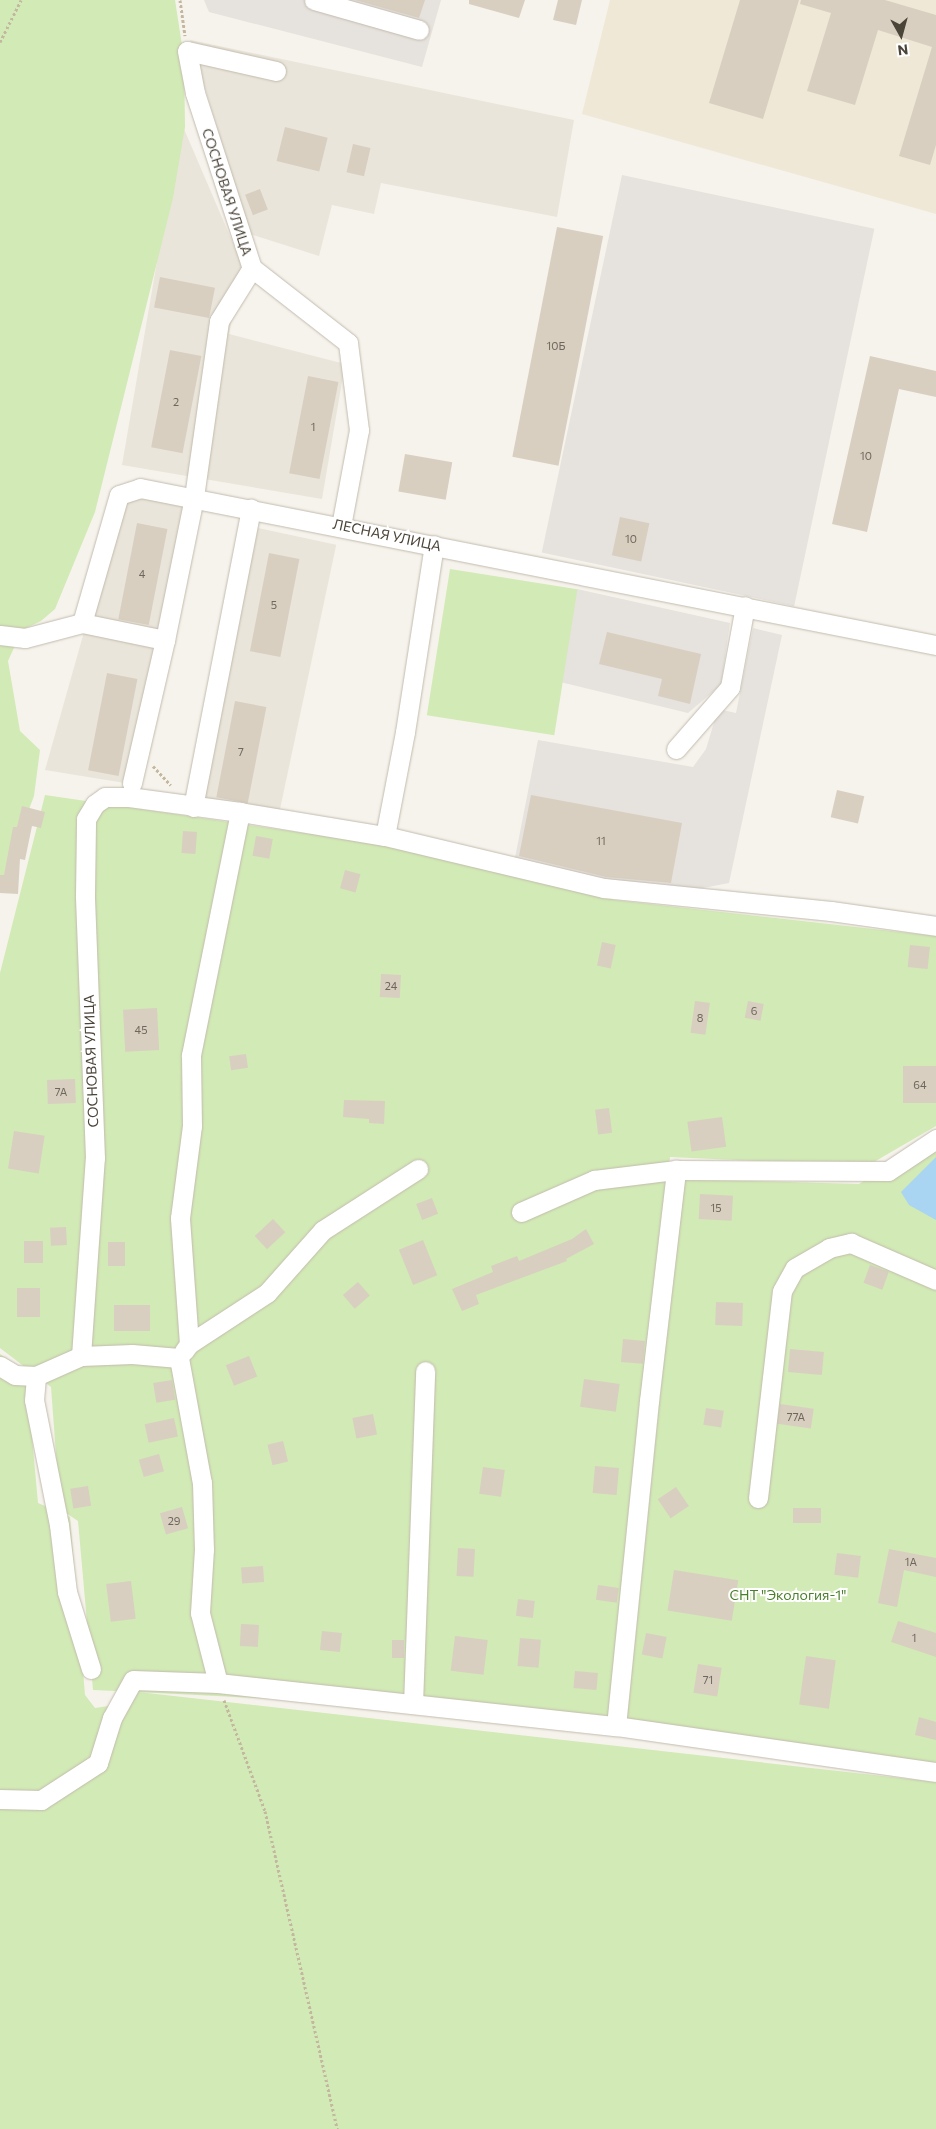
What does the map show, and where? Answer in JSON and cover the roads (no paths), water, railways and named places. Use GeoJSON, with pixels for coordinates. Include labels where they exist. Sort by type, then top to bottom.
{"type":"FeatureCollection","features":[{"type":"Feature","properties":{"kind":"street"},"geometry":{"type":"LineString","coordinates":[[314,0],[419,30]]}},
{"type":"Feature","properties":{"kind":"street","name":"СОСНОВАЯ УЛИЦА"},"geometry":{"type":"LineString","coordinates":[[276,71],[186,51],[195,93],[252,268],[348,343],[359,430],[340,526]]}},
{"type":"Feature","properties":{"kind":"street"},"geometry":{"type":"LineString","coordinates":[[130,790],[165,640],[194,497],[219,321],[252,268]]}},
{"type":"Feature","properties":{"kind":"street","name":"ЛЕСНАЯ УЛИЦА"},"geometry":{"type":"LineString","coordinates":[[82,623],[119,495],[140,488],[434,545],[597,585],[745,606],[936,645]]}},
{"type":"Feature","properties":{"kind":"street"},"geometry":{"type":"LineString","coordinates":[[192,807],[251,508]]}},
{"type":"Feature","properties":{"kind":"street"},"geometry":{"type":"LineString","coordinates":[[385,836],[405,732],[434,545]]}},
{"type":"Feature","properties":{"kind":"street"},"geometry":{"type":"LineString","coordinates":[[676,749],[730,687],[745,606]]}},
{"type":"Feature","properties":{"kind":"street"},"geometry":{"type":"LineString","coordinates":[[0,634],[25,638],[82,623],[165,640]]}},
{"type":"Feature","properties":{"kind":"street","name":"СОСНОВАЯ УЛИЦА"},"geometry":{"type":"LineString","coordinates":[[81,1356],[95,1158],[85,895],[86,819],[94,804],[105,797],[130,790],[192,807],[240,812],[385,836],[604,888],[831,911],[936,926]]}},
{"type":"Feature","properties":{"kind":"street"},"geometry":{"type":"LineString","coordinates":[[218,1683],[200,1614],[204,1549],[202,1483],[184,1351],[180,1218],[192,1126],[191,1055],[240,812]]}},
{"type":"Feature","properties":{"kind":"street"},"geometry":{"type":"LineString","coordinates":[[521,1212],[594,1180],[676,1170],[888,1172],[936,1139]]}},
{"type":"Feature","properties":{"kind":"street"},"geometry":{"type":"LineString","coordinates":[[0,1366],[15,1375],[36,1376],[81,1356],[184,1351],[267,1293],[323,1230],[418,1169]]}},
{"type":"Feature","properties":{"kind":"street"},"geometry":{"type":"LineString","coordinates":[[616,1726],[649,1401],[676,1170]]}},
{"type":"Feature","properties":{"kind":"street"},"geometry":{"type":"LineString","coordinates":[[758,1498],[782,1290],[795,1268],[830,1248],[851,1243],[936,1280]]}},
{"type":"Feature","properties":{"kind":"street"},"geometry":{"type":"LineString","coordinates":[[413,1704],[425,1371]]}},
{"type":"Feature","properties":{"kind":"street"},"geometry":{"type":"LineString","coordinates":[[36,1376],[34,1400],[59,1525],[67,1592],[91,1669]]}},
{"type":"Feature","properties":{"kind":"street"},"geometry":{"type":"LineString","coordinates":[[0,1799],[41,1800],[98,1763],[112,1718],[133,1680],[218,1683],[616,1726],[936,1772]]}},
{"type":"Feature","properties":{"kind":"water"},"geometry":{"type":"Polygon","coordinates":[[[936,1157],[936,1220],[909,1205],[901,1192],[936,1157]]]}},
{"type":"Feature","properties":{"kind":"park label","name":"СНТ \"Экология-1\""},"geometry":{"type":"Point","coordinates":[788,1595]}}]}
